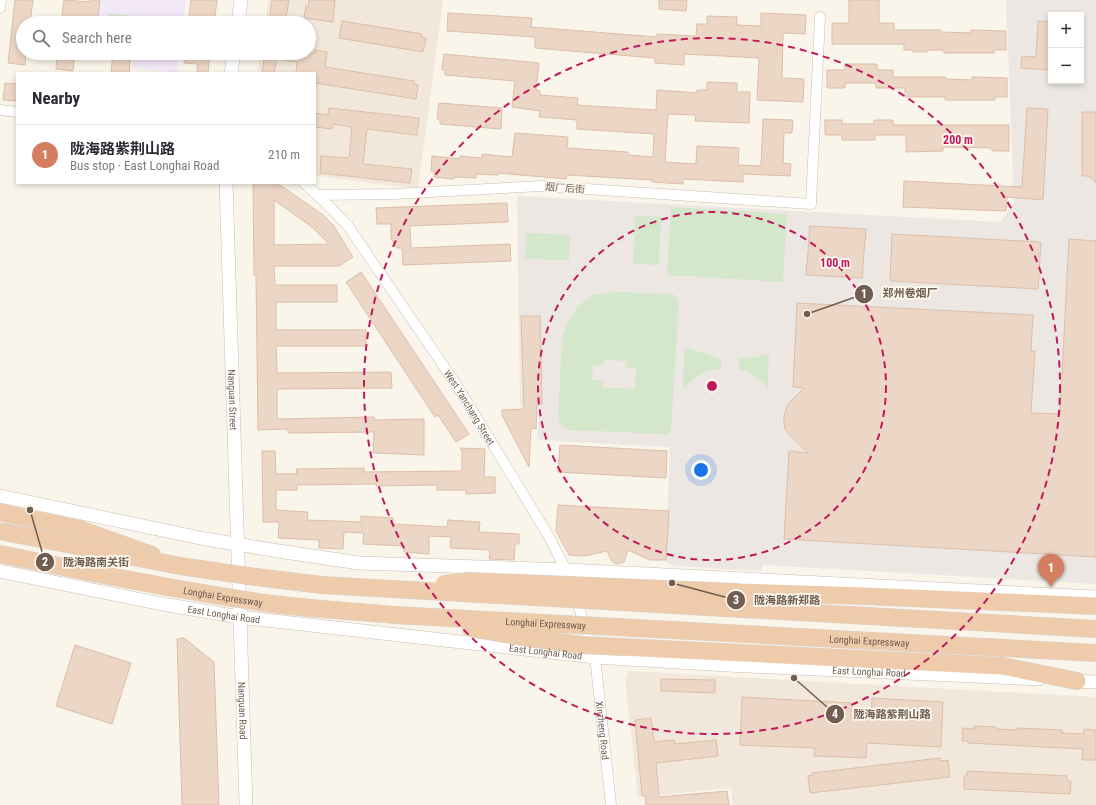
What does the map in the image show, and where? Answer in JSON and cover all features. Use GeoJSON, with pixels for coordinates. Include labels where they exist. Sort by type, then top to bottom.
{"type":"FeatureCollection","features":[{"type":"Feature","properties":{"kind":"highway"},"geometry":{"type":"LineString","coordinates":[[0,512],[79,529],[180,566]]}},
{"type":"Feature","properties":{"kind":"highway"},"geometry":{"type":"LineString","coordinates":[[0,531],[180,566],[322,585],[1096,630]]}},
{"type":"Feature","properties":{"kind":"highway","name":"Longhai Expressway"},"geometry":{"type":"LineString","coordinates":[[0,554],[205,594],[303,608],[395,615],[1096,653]]}},
{"type":"Feature","properties":{"kind":"highway"},"geometry":{"type":"LineString","coordinates":[[397,589],[469,581],[1096,606]]}},
{"type":"Feature","properties":{"kind":"highway"},"geometry":{"type":"LineString","coordinates":[[395,615],[528,638],[582,645],[1002,666],[1077,681]]}},
{"type":"Feature","properties":{"kind":"street"},"geometry":{"type":"LineString","coordinates":[[0,8],[1,0]]}},
{"type":"Feature","properties":{"kind":"street"},"geometry":{"type":"LineString","coordinates":[[239,16],[241,0]]}},
{"type":"Feature","properties":{"kind":"street","name":"烟厂后街"},"geometry":{"type":"LineString","coordinates":[[318,195],[394,194],[541,186],[812,204],[820,17]]}},
{"type":"Feature","properties":{"kind":"street"},"geometry":{"type":"LineString","coordinates":[[231,72],[233,60]]}},
{"type":"Feature","properties":{"kind":"street"},"geometry":{"type":"LineString","coordinates":[[0,110],[16,112]]}},
{"type":"Feature","properties":{"kind":"street","name":"Nanguan Street"},"geometry":{"type":"LineString","coordinates":[[226,184],[239,616]]}},
{"type":"Feature","properties":{"kind":"street","name":"West Yanchang Street"},"geometry":{"type":"LineString","coordinates":[[305,184],[348,226],[458,387],[548,535],[567,570],[595,657]]}},
{"type":"Feature","properties":{"kind":"street"},"geometry":{"type":"LineString","coordinates":[[0,496],[237,545],[359,563],[567,570],[1096,597]]}},
{"type":"Feature","properties":{"kind":"street","name":"East Longhai Road"},"geometry":{"type":"LineString","coordinates":[[0,571],[157,603],[239,616],[595,657],[726,665],[1096,682]]}},
{"type":"Feature","properties":{"kind":"street","name":"Nanguan Road"},"geometry":{"type":"LineString","coordinates":[[239,616],[246,805]]}},
{"type":"Feature","properties":{"kind":"street","name":"Xinzheng Road"},"geometry":{"type":"LineString","coordinates":[[595,657],[611,805]]}},
{"type":"Feature","properties":{"kind":"shaded area"},"geometry":{"type":"Polygon","coordinates":[[[88,0],[186,0],[184,16],[86,16],[88,0]]]}},
{"type":"Feature","properties":{"kind":"shaded area"},"geometry":{"type":"Polygon","coordinates":[[[268,0],[443,0],[418,189],[316,175],[316,72],[257,72],[259,60],[316,60],[316,16],[266,16],[268,0]]]}},
{"type":"Feature","properties":{"kind":"shaded area"},"geometry":{"type":"Polygon","coordinates":[[[1006,0],[1096,0],[1096,584],[762,565],[761,571],[676,566],[665,562],[670,447],[537,440],[539,408],[520,407],[517,196],[1001,222],[1014,202],[1006,0]]]}},
{"type":"Feature","properties":{"kind":"shaded area"},"geometry":{"type":"Polygon","coordinates":[[[133,60],[178,60],[177,72],[132,68],[133,60]]]}},
{"type":"Feature","properties":{"kind":"shaded area"},"geometry":{"type":"Polygon","coordinates":[[[629,671],[1096,697],[1096,805],[733,805],[731,788],[638,797],[625,679],[629,671]]]}},
{"type":"Feature","properties":{"kind":"green space"},"geometry":{"type":"Polygon","coordinates":[[[109,14],[133,16],[109,16],[109,14]]]}},
{"type":"Feature","properties":{"kind":"green space"},"geometry":{"type":"Polygon","coordinates":[[[671,207],[787,214],[783,282],[667,275],[671,207]]]}},
{"type":"Feature","properties":{"kind":"green space"},"geometry":{"type":"Polygon","coordinates":[[[635,216],[661,217],[659,265],[633,264],[635,216]]]}},
{"type":"Feature","properties":{"kind":"green space"},"geometry":{"type":"Polygon","coordinates":[[[526,233],[570,235],[569,260],[525,259],[526,233]]]}},
{"type":"Feature","properties":{"kind":"green space"},"geometry":{"type":"Polygon","coordinates":[[[617,292],[672,294],[679,300],[671,430],[669,433],[569,430],[560,424],[558,419],[563,334],[576,309],[585,300],[593,295],[617,292]],[[604,360],[604,365],[593,365],[592,380],[603,381],[602,387],[635,389],[636,368],[626,368],[626,361],[604,360]]]}},
{"type":"Feature","properties":{"kind":"green space"},"geometry":{"type":"Polygon","coordinates":[[[688,348],[721,359],[721,368],[710,370],[701,374],[692,380],[685,388],[683,388],[684,350],[688,348]]]}},
{"type":"Feature","properties":{"kind":"green space"},"geometry":{"type":"Polygon","coordinates":[[[769,354],[768,388],[755,376],[739,369],[739,359],[769,354]]]}},
{"type":"Feature","properties":{"kind":"building"},"geometry":{"type":"Polygon","coordinates":[[[15,0],[33,0],[31,16],[16,16],[16,60],[25,60],[25,65],[8,63],[15,0]]]}},
{"type":"Feature","properties":{"kind":"building"},"geometry":{"type":"Polygon","coordinates":[[[64,0],[90,2],[90,0],[100,0],[98,16],[62,16],[64,0]]]}},
{"type":"Feature","properties":{"kind":"building"},"geometry":{"type":"Polygon","coordinates":[[[191,0],[217,0],[215,16],[189,16],[191,0]]]}},
{"type":"Feature","properties":{"kind":"building"},"geometry":{"type":"Polygon","coordinates":[[[272,0],[289,0],[286,16],[270,16],[272,0]]]}},
{"type":"Feature","properties":{"kind":"building"},"geometry":{"type":"Polygon","coordinates":[[[309,0],[335,0],[333,22],[316,20],[316,16],[304,16],[306,6],[308,7],[309,0]]]}},
{"type":"Feature","properties":{"kind":"building"},"geometry":{"type":"Polygon","coordinates":[[[659,0],[687,0],[686,11],[659,9],[659,0]]]}},
{"type":"Feature","properties":{"kind":"building"},"geometry":{"type":"Polygon","coordinates":[[[849,0],[879,0],[879,23],[894,23],[894,30],[941,30],[941,32],[971,33],[971,30],[1006,31],[1006,50],[994,50],[994,53],[944,53],[944,50],[913,52],[913,50],[904,50],[904,44],[832,44],[832,23],[849,23],[849,0]]]}},
{"type":"Feature","properties":{"kind":"building"},"geometry":{"type":"Polygon","coordinates":[[[448,13],[532,18],[531,27],[657,37],[657,34],[696,36],[697,24],[707,24],[707,16],[737,17],[737,25],[761,26],[761,13],[806,15],[805,34],[783,33],[782,78],[804,79],[803,102],[757,100],[759,58],[684,54],[684,65],[655,63],[655,58],[535,48],[535,37],[447,31],[448,13]]]}},
{"type":"Feature","properties":{"kind":"building"},"geometry":{"type":"Polygon","coordinates":[[[342,21],[422,34],[421,37],[426,38],[423,52],[339,38],[342,21]]]}},
{"type":"Feature","properties":{"kind":"building"},"geometry":{"type":"Polygon","coordinates":[[[1038,21],[1048,22],[1048,70],[1021,68],[1022,56],[1036,57],[1038,21]]]}},
{"type":"Feature","properties":{"kind":"building"},"geometry":{"type":"Polygon","coordinates":[[[316,50],[327,52],[325,67],[414,81],[414,84],[418,85],[416,99],[316,83],[316,72],[296,72],[297,62],[284,60],[316,60],[316,50]]]}},
{"type":"Feature","properties":{"kind":"building"},"geometry":{"type":"Polygon","coordinates":[[[444,54],[539,63],[536,90],[540,91],[540,95],[578,98],[577,105],[656,110],[657,90],[697,93],[697,90],[707,90],[707,82],[737,83],[737,92],[750,92],[749,123],[695,121],[696,115],[668,114],[665,162],[694,164],[696,163],[697,146],[723,147],[739,148],[738,165],[761,166],[763,119],[793,120],[792,133],[784,133],[783,163],[791,164],[790,176],[743,174],[743,182],[683,179],[683,184],[652,182],[652,180],[567,175],[566,179],[498,173],[498,175],[476,174],[476,178],[455,177],[454,179],[434,177],[434,171],[431,171],[432,156],[460,159],[460,156],[482,158],[482,154],[512,157],[515,133],[568,137],[567,148],[628,152],[628,155],[653,157],[654,134],[577,129],[577,120],[539,117],[540,111],[512,107],[515,81],[445,75],[445,70],[442,70],[444,54]]]}},
{"type":"Feature","properties":{"kind":"building"},"geometry":{"type":"Polygon","coordinates":[[[57,60],[74,60],[73,71],[56,69],[57,60]]]}},
{"type":"Feature","properties":{"kind":"building"},"geometry":{"type":"Polygon","coordinates":[[[112,60],[130,60],[129,72],[111,72],[112,60]]]}},
{"type":"Feature","properties":{"kind":"building"},"geometry":{"type":"Polygon","coordinates":[[[184,60],[209,60],[208,72],[197,72],[198,64],[184,63],[184,60]]]}},
{"type":"Feature","properties":{"kind":"building"},"geometry":{"type":"Polygon","coordinates":[[[264,60],[276,60],[274,72],[262,72],[264,60]]]}},
{"type":"Feature","properties":{"kind":"building"},"geometry":{"type":"Polygon","coordinates":[[[845,64],[877,64],[877,70],[893,70],[893,77],[945,77],[945,79],[972,80],[972,77],[1007,78],[1007,97],[995,97],[995,100],[945,100],[945,97],[905,97],[905,88],[876,88],[876,83],[845,83],[845,88],[827,88],[827,70],[845,70],[845,64]]]}},
{"type":"Feature","properties":{"kind":"building"},"geometry":{"type":"Polygon","coordinates":[[[5,83],[16,84],[16,101],[3,100],[5,83]]]}},
{"type":"Feature","properties":{"kind":"building"},"geometry":{"type":"Polygon","coordinates":[[[439,103],[502,108],[501,129],[440,124],[440,119],[437,119],[439,103]]]}},
{"type":"Feature","properties":{"kind":"building"},"geometry":{"type":"Polygon","coordinates":[[[329,108],[419,118],[417,135],[367,129],[363,164],[412,169],[410,183],[320,173],[321,156],[349,158],[352,127],[333,124],[332,129],[316,127],[316,113],[328,115],[329,108]]]}},
{"type":"Feature","properties":{"kind":"building"},"geometry":{"type":"Polygon","coordinates":[[[1027,108],[1048,109],[1043,200],[1007,197],[1006,211],[903,207],[904,181],[1022,187],[1027,108]]]}},
{"type":"Feature","properties":{"kind":"building"},"geometry":{"type":"Polygon","coordinates":[[[1082,112],[1096,112],[1096,183],[1089,176],[1082,176],[1082,112]]]}},
{"type":"Feature","properties":{"kind":"building"},"geometry":{"type":"Polygon","coordinates":[[[825,120],[842,120],[842,124],[874,124],[874,120],[893,120],[893,125],[1009,125],[1009,151],[992,151],[992,148],[943,147],[943,151],[906,152],[906,135],[875,135],[875,140],[842,140],[842,135],[825,135],[825,120]]]}},
{"type":"Feature","properties":{"kind":"building"},"geometry":{"type":"Polygon","coordinates":[[[253,184],[278,184],[323,215],[333,225],[353,257],[339,266],[274,266],[275,285],[337,285],[337,302],[276,302],[276,330],[366,330],[366,346],[276,346],[277,373],[391,372],[392,388],[277,389],[277,419],[374,417],[374,420],[424,419],[424,455],[373,453],[374,432],[288,433],[288,429],[258,430],[256,275],[254,275],[253,184]],[[274,200],[274,245],[329,244],[312,227],[274,200]]]}},
{"type":"Feature","properties":{"kind":"building"},"geometry":{"type":"Polygon","coordinates":[[[507,203],[508,222],[410,226],[411,248],[510,244],[511,261],[403,265],[402,248],[397,248],[391,239],[391,224],[377,224],[376,208],[507,203]]]}},
{"type":"Feature","properties":{"kind":"building"},"geometry":{"type":"Polygon","coordinates":[[[810,226],[866,229],[862,278],[806,275],[810,226]]]}},
{"type":"Feature","properties":{"kind":"building"},"geometry":{"type":"Polygon","coordinates":[[[892,234],[1041,242],[1038,289],[890,281],[892,234]]]}},
{"type":"Feature","properties":{"kind":"building"},"geometry":{"type":"Polygon","coordinates":[[[1069,239],[1096,241],[1096,557],[784,539],[789,451],[808,453],[785,429],[784,422],[784,416],[788,404],[804,388],[793,387],[797,303],[1033,315],[1031,351],[1035,351],[1031,413],[1060,414],[1069,239]]]}},
{"type":"Feature","properties":{"kind":"building"},"geometry":{"type":"Polygon","coordinates":[[[361,272],[469,434],[456,442],[438,415],[435,417],[346,282],[361,272]]]}},
{"type":"Feature","properties":{"kind":"building"},"geometry":{"type":"Polygon","coordinates":[[[521,316],[540,316],[542,404],[537,404],[536,429],[531,428],[529,467],[502,415],[502,410],[524,409],[521,316]]]}},
{"type":"Feature","properties":{"kind":"building"},"geometry":{"type":"Polygon","coordinates":[[[560,445],[667,451],[666,478],[558,472],[560,445]]]}},
{"type":"Feature","properties":{"kind":"building"},"geometry":{"type":"Polygon","coordinates":[[[460,448],[485,449],[484,477],[495,477],[495,493],[466,494],[466,490],[437,490],[437,485],[297,485],[297,490],[276,490],[276,510],[308,512],[307,520],[361,522],[361,516],[393,518],[393,524],[447,527],[448,520],[480,522],[479,532],[519,534],[519,544],[515,544],[514,560],[489,559],[490,550],[450,548],[451,537],[429,536],[429,554],[404,552],[404,546],[363,544],[364,533],[344,532],[343,549],[319,548],[319,540],[278,538],[279,522],[263,522],[262,451],[275,451],[276,474],[297,474],[296,469],[364,468],[364,472],[462,471],[462,452],[460,448]]]}},
{"type":"Feature","properties":{"kind":"building"},"geometry":{"type":"Polygon","coordinates":[[[558,505],[669,511],[666,560],[650,560],[628,550],[624,562],[617,564],[611,560],[607,551],[584,556],[569,555],[556,531],[558,505]]]}},
{"type":"Feature","properties":{"kind":"building"},"geometry":{"type":"Polygon","coordinates":[[[184,638],[214,662],[219,805],[182,805],[177,639],[184,638]]]}},
{"type":"Feature","properties":{"kind":"building"},"geometry":{"type":"Polygon","coordinates":[[[75,645],[131,663],[112,724],[56,706],[75,645]]]}},
{"type":"Feature","properties":{"kind":"building"},"geometry":{"type":"Polygon","coordinates":[[[661,679],[715,680],[715,693],[661,691],[661,679]]]}},
{"type":"Feature","properties":{"kind":"building"},"geometry":{"type":"Polygon","coordinates":[[[742,697],[851,703],[851,717],[871,718],[872,698],[943,702],[941,747],[867,743],[866,758],[814,756],[815,748],[740,745],[742,697]]]}},
{"type":"Feature","properties":{"kind":"building"},"geometry":{"type":"Polygon","coordinates":[[[651,718],[654,742],[674,740],[675,744],[716,740],[718,756],[656,763],[659,797],[727,791],[729,805],[646,805],[645,795],[642,796],[635,720],[651,718]]]}},
{"type":"Feature","properties":{"kind":"building"},"geometry":{"type":"Polygon","coordinates":[[[974,726],[1017,730],[1017,728],[1062,730],[1062,733],[1084,734],[1084,729],[1096,730],[1096,760],[1082,760],[1083,749],[968,743],[968,741],[962,741],[963,728],[974,729],[974,726]]]}},
{"type":"Feature","properties":{"kind":"building"},"geometry":{"type":"Polygon","coordinates":[[[940,758],[940,761],[948,760],[950,777],[810,793],[808,776],[813,775],[812,773],[940,758]]]}},
{"type":"Feature","properties":{"kind":"building"},"geometry":{"type":"Polygon","coordinates":[[[967,771],[1067,776],[1067,781],[1071,781],[1070,794],[964,789],[964,776],[967,776],[967,771]]]}},
{"type":"Feature","properties":{"kind":"place","name":"郑州卷烟厂"},"geometry":{"type":"Point","coordinates":[807,314]}},
{"type":"Feature","properties":{"kind":"place","name":"陇海路南关街"},"geometry":{"type":"Point","coordinates":[30,510]}},
{"type":"Feature","properties":{"kind":"place","name":"陇海路新郑路"},"geometry":{"type":"Point","coordinates":[672,583]}},
{"type":"Feature","properties":{"kind":"place","name":"陇海路紫荆山路"},"geometry":{"type":"Point","coordinates":[1051,587]}},
{"type":"Feature","properties":{"kind":"place","name":"陇海路紫荆山路"},"geometry":{"type":"Point","coordinates":[794,678]}}]}
